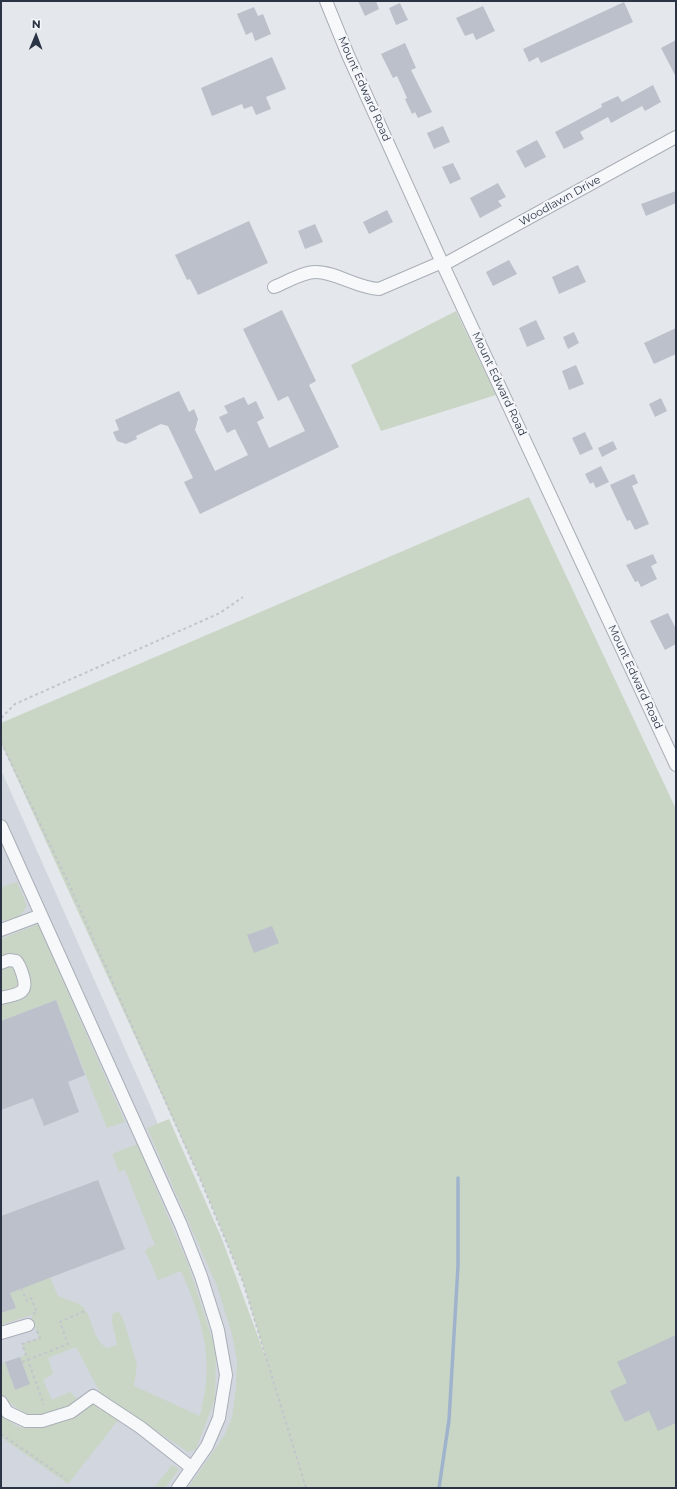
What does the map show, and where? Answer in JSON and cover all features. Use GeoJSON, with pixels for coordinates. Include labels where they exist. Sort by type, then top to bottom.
{"type":"FeatureCollection","features":[{"type":"Feature","properties":{"kind":"street","name":"Mount Edward Road"},"geometry":{"type":"LineString","coordinates":[[326,1],[348,56],[442,263],[676,765]]}},
{"type":"Feature","properties":{"kind":"street","name":"Woodlawn Drive"},"geometry":{"type":"LineString","coordinates":[[274,287],[303,275],[316,272],[369,289],[379,289],[442,263],[676,137]]}},
{"type":"Feature","properties":{"kind":"street"},"geometry":{"type":"LineString","coordinates":[[1,826],[181,1225],[201,1276],[218,1330],[226,1375],[219,1418],[207,1446],[178,1488]]}},
{"type":"Feature","properties":{"kind":"street"},"geometry":{"type":"LineString","coordinates":[[2,929],[41,915]]}},
{"type":"Feature","properties":{"kind":"street"},"geometry":{"type":"LineString","coordinates":[[1,963],[9,960],[16,961],[26,983],[24,990],[21,992],[1,998]]}},
{"type":"Feature","properties":{"kind":"street"},"geometry":{"type":"LineString","coordinates":[[1,1333],[32,1321]]}},
{"type":"Feature","properties":{"kind":"street"},"geometry":{"type":"LineString","coordinates":[[1,1402],[7,1412],[26,1421],[42,1422],[71,1412],[93,1396],[140,1427],[192,1468]]}},
{"type":"Feature","properties":{"kind":"path"},"geometry":{"type":"LineString","coordinates":[[1,718],[14,704],[220,613],[243,597]]}},
{"type":"Feature","properties":{"kind":"path"},"geometry":{"type":"LineString","coordinates":[[1,742],[68,882],[201,1181],[243,1282],[306,1488]]}},
{"type":"Feature","properties":{"kind":"path"},"geometry":{"type":"LineString","coordinates":[[21,1288],[27,1301],[31,1298],[37,1312],[32,1321],[40,1338],[22,1344],[44,1405]]}},
{"type":"Feature","properties":{"kind":"path"},"geometry":{"type":"LineString","coordinates":[[22,1362],[68,1344],[60,1322],[85,1311]]}},
{"type":"Feature","properties":{"kind":"path"},"geometry":{"type":"LineString","coordinates":[[1,1434],[66,1479]]}},
{"type":"Feature","properties":{"kind":"shaded area"},"geometry":{"type":"Polygon","coordinates":[[[1,770],[150,1105],[266,1380],[299,1488],[1,1488],[1,770]]]}},
{"type":"Feature","properties":{"kind":"green space"},"geometry":{"type":"Polygon","coordinates":[[[456,311],[496,395],[381,431],[351,365],[456,311]]]}},
{"type":"Feature","properties":{"kind":"green space"},"geometry":{"type":"Polygon","coordinates":[[[529,497],[676,809],[676,1488],[188,1488],[224,1436],[232,1418],[236,1388],[237,1360],[232,1334],[217,1286],[147,1128],[169,1119],[222,1239],[267,1361],[243,1282],[201,1181],[1,743],[1,723],[529,497]]]}},
{"type":"Feature","properties":{"kind":"green space"},"geometry":{"type":"Polygon","coordinates":[[[17,882],[27,906],[16,921],[1,920],[1,887],[17,882]]]}},
{"type":"Feature","properties":{"kind":"green space"},"geometry":{"type":"Polygon","coordinates":[[[38,924],[125,1122],[107,1128],[56,1000],[1,1021],[1,939],[38,924]]]}},
{"type":"Feature","properties":{"kind":"green space"},"geometry":{"type":"Polygon","coordinates":[[[137,1144],[188,1264],[216,1351],[215,1399],[196,1449],[188,1452],[126,1410],[68,1484],[1,1437],[1,1410],[16,1426],[26,1428],[36,1427],[56,1422],[85,1410],[91,1405],[100,1392],[76,1347],[48,1358],[53,1374],[43,1380],[52,1400],[70,1392],[81,1402],[47,1416],[39,1416],[31,1415],[22,1411],[4,1398],[1,1388],[1,1364],[5,1362],[15,1390],[30,1384],[20,1357],[26,1355],[22,1344],[39,1338],[31,1315],[1,1325],[1,1313],[16,1308],[10,1293],[50,1277],[58,1296],[79,1304],[84,1308],[98,1338],[107,1348],[117,1345],[112,1317],[113,1313],[119,1312],[124,1321],[137,1365],[134,1386],[200,1416],[206,1386],[207,1367],[202,1330],[191,1294],[181,1271],[158,1280],[145,1250],[155,1245],[125,1170],[119,1172],[112,1154],[137,1144]]]}},
{"type":"Feature","properties":{"kind":"green space"},"geometry":{"type":"Polygon","coordinates":[[[172,1465],[179,1469],[165,1488],[154,1488],[172,1465]]]}},
{"type":"Feature","properties":{"kind":"building"},"geometry":{"type":"Polygon","coordinates":[[[358,1],[376,1],[379,9],[365,16],[358,1]]]}},
{"type":"Feature","properties":{"kind":"building"},"geometry":{"type":"Polygon","coordinates":[[[624,2],[633,22],[541,63],[538,57],[529,62],[523,49],[624,2]]]}},
{"type":"Feature","properties":{"kind":"building"},"geometry":{"type":"Polygon","coordinates":[[[400,3],[408,20],[396,25],[389,8],[400,3]]]}},
{"type":"Feature","properties":{"kind":"building"},"geometry":{"type":"Polygon","coordinates":[[[483,6],[495,31],[476,40],[473,33],[465,36],[456,18],[483,6]]]}},
{"type":"Feature","properties":{"kind":"building"},"geometry":{"type":"Polygon","coordinates":[[[254,7],[258,16],[263,14],[271,34],[255,41],[252,32],[246,35],[237,14],[254,7]]]}},
{"type":"Feature","properties":{"kind":"building"},"geometry":{"type":"Polygon","coordinates":[[[676,40],[676,77],[661,48],[676,40]]]}},
{"type":"Feature","properties":{"kind":"building"},"geometry":{"type":"Polygon","coordinates":[[[405,43],[416,68],[411,70],[432,112],[418,118],[415,112],[412,114],[405,99],[407,98],[397,76],[393,78],[381,54],[405,43]]]}},
{"type":"Feature","properties":{"kind":"building"},"geometry":{"type":"Polygon","coordinates":[[[272,57],[286,89],[266,97],[271,109],[256,115],[252,106],[244,109],[242,104],[212,116],[201,88],[272,57]]]}},
{"type":"Feature","properties":{"kind":"building"},"geometry":{"type":"Polygon","coordinates":[[[653,85],[661,102],[645,111],[642,106],[611,123],[608,117],[580,132],[584,139],[564,149],[555,132],[602,107],[601,104],[618,96],[622,102],[653,85]]]}},
{"type":"Feature","properties":{"kind":"building"},"geometry":{"type":"Polygon","coordinates":[[[443,126],[450,142],[434,149],[427,133],[443,126]]]}},
{"type":"Feature","properties":{"kind":"building"},"geometry":{"type":"Polygon","coordinates":[[[537,140],[546,157],[525,168],[516,151],[537,140]]]}},
{"type":"Feature","properties":{"kind":"building"},"geometry":{"type":"Polygon","coordinates":[[[453,163],[461,179],[450,184],[442,167],[453,163]]]}},
{"type":"Feature","properties":{"kind":"building"},"geometry":{"type":"Polygon","coordinates":[[[498,183],[506,197],[498,201],[502,206],[480,218],[470,198],[498,183]]]}},
{"type":"Feature","properties":{"kind":"building"},"geometry":{"type":"Polygon","coordinates":[[[676,191],[676,203],[646,216],[641,204],[676,191]]]}},
{"type":"Feature","properties":{"kind":"building"},"geometry":{"type":"Polygon","coordinates":[[[387,210],[393,222],[369,234],[363,222],[387,210]]]}},
{"type":"Feature","properties":{"kind":"building"},"geometry":{"type":"Polygon","coordinates":[[[249,221],[268,263],[198,295],[190,279],[187,280],[175,255],[249,221]]]}},
{"type":"Feature","properties":{"kind":"building"},"geometry":{"type":"Polygon","coordinates":[[[315,224],[323,242],[305,249],[298,231],[315,224]]]}},
{"type":"Feature","properties":{"kind":"building"},"geometry":{"type":"Polygon","coordinates":[[[509,260],[517,274],[493,286],[486,272],[509,260]]]}},
{"type":"Feature","properties":{"kind":"building"},"geometry":{"type":"Polygon","coordinates":[[[578,265],[586,282],[559,294],[552,277],[578,265]]]}},
{"type":"Feature","properties":{"kind":"building"},"geometry":{"type":"Polygon","coordinates":[[[282,310],[316,381],[309,385],[339,447],[200,514],[184,482],[193,478],[168,426],[161,424],[136,436],[137,439],[126,444],[117,441],[113,432],[119,430],[115,420],[179,391],[189,412],[194,409],[198,419],[195,430],[215,471],[248,455],[235,429],[227,433],[219,417],[228,413],[224,406],[244,397],[248,405],[256,401],[264,418],[257,422],[269,448],[305,431],[288,396],[278,401],[243,329],[282,310]]]}},
{"type":"Feature","properties":{"kind":"building"},"geometry":{"type":"Polygon","coordinates":[[[536,320],[545,339],[527,347],[519,328],[536,320]]]}},
{"type":"Feature","properties":{"kind":"building"},"geometry":{"type":"Polygon","coordinates":[[[676,328],[676,354],[654,364],[644,343],[676,328]]]}},
{"type":"Feature","properties":{"kind":"building"},"geometry":{"type":"Polygon","coordinates":[[[574,332],[579,343],[568,349],[563,337],[574,332]]]}},
{"type":"Feature","properties":{"kind":"building"},"geometry":{"type":"Polygon","coordinates":[[[576,365],[584,384],[569,390],[562,371],[576,365]]]}},
{"type":"Feature","properties":{"kind":"building"},"geometry":{"type":"Polygon","coordinates":[[[661,398],[667,411],[655,417],[649,404],[661,398]]]}},
{"type":"Feature","properties":{"kind":"building"},"geometry":{"type":"Polygon","coordinates":[[[585,432],[593,449],[580,455],[572,438],[585,432]]]}},
{"type":"Feature","properties":{"kind":"building"},"geometry":{"type":"Polygon","coordinates":[[[613,441],[617,449],[602,457],[598,448],[613,441]]]}},
{"type":"Feature","properties":{"kind":"building"},"geometry":{"type":"Polygon","coordinates":[[[601,466],[609,482],[596,488],[593,482],[590,484],[585,474],[601,466]]]}},
{"type":"Feature","properties":{"kind":"building"},"geometry":{"type":"Polygon","coordinates":[[[634,474],[638,483],[632,486],[649,524],[635,530],[630,520],[627,521],[610,485],[634,474]]]}},
{"type":"Feature","properties":{"kind":"building"},"geometry":{"type":"Polygon","coordinates":[[[653,554],[657,563],[651,566],[657,579],[641,587],[638,581],[635,582],[626,565],[653,554]]]}},
{"type":"Feature","properties":{"kind":"building"},"geometry":{"type":"Polygon","coordinates":[[[668,613],[676,629],[676,644],[665,650],[650,621],[668,613]]]}},
{"type":"Feature","properties":{"kind":"building"},"geometry":{"type":"Polygon","coordinates":[[[272,926],[279,943],[254,953],[247,935],[272,926]]]}},
{"type":"Feature","properties":{"kind":"building"},"geometry":{"type":"Polygon","coordinates":[[[56,1000],[85,1075],[68,1082],[79,1112],[44,1126],[33,1098],[1,1110],[1,1021],[56,1000]]]}},
{"type":"Feature","properties":{"kind":"building"},"geometry":{"type":"Polygon","coordinates":[[[98,1180],[125,1249],[10,1293],[16,1308],[1,1313],[1,1216],[98,1180]]]}},
{"type":"Feature","properties":{"kind":"building"},"geometry":{"type":"Polygon","coordinates":[[[676,1335],[676,1423],[658,1431],[649,1411],[625,1422],[610,1391],[627,1383],[617,1362],[676,1335]]]}},
{"type":"Feature","properties":{"kind":"building"},"geometry":{"type":"Polygon","coordinates":[[[20,1357],[30,1384],[15,1390],[5,1362],[20,1357]]]}},
{"type":"Feature","properties":{"kind":"waterway"},"geometry":{"type":"LineString","coordinates":[[439,1488],[449,1420],[458,1266],[458,1178]]}}]}
